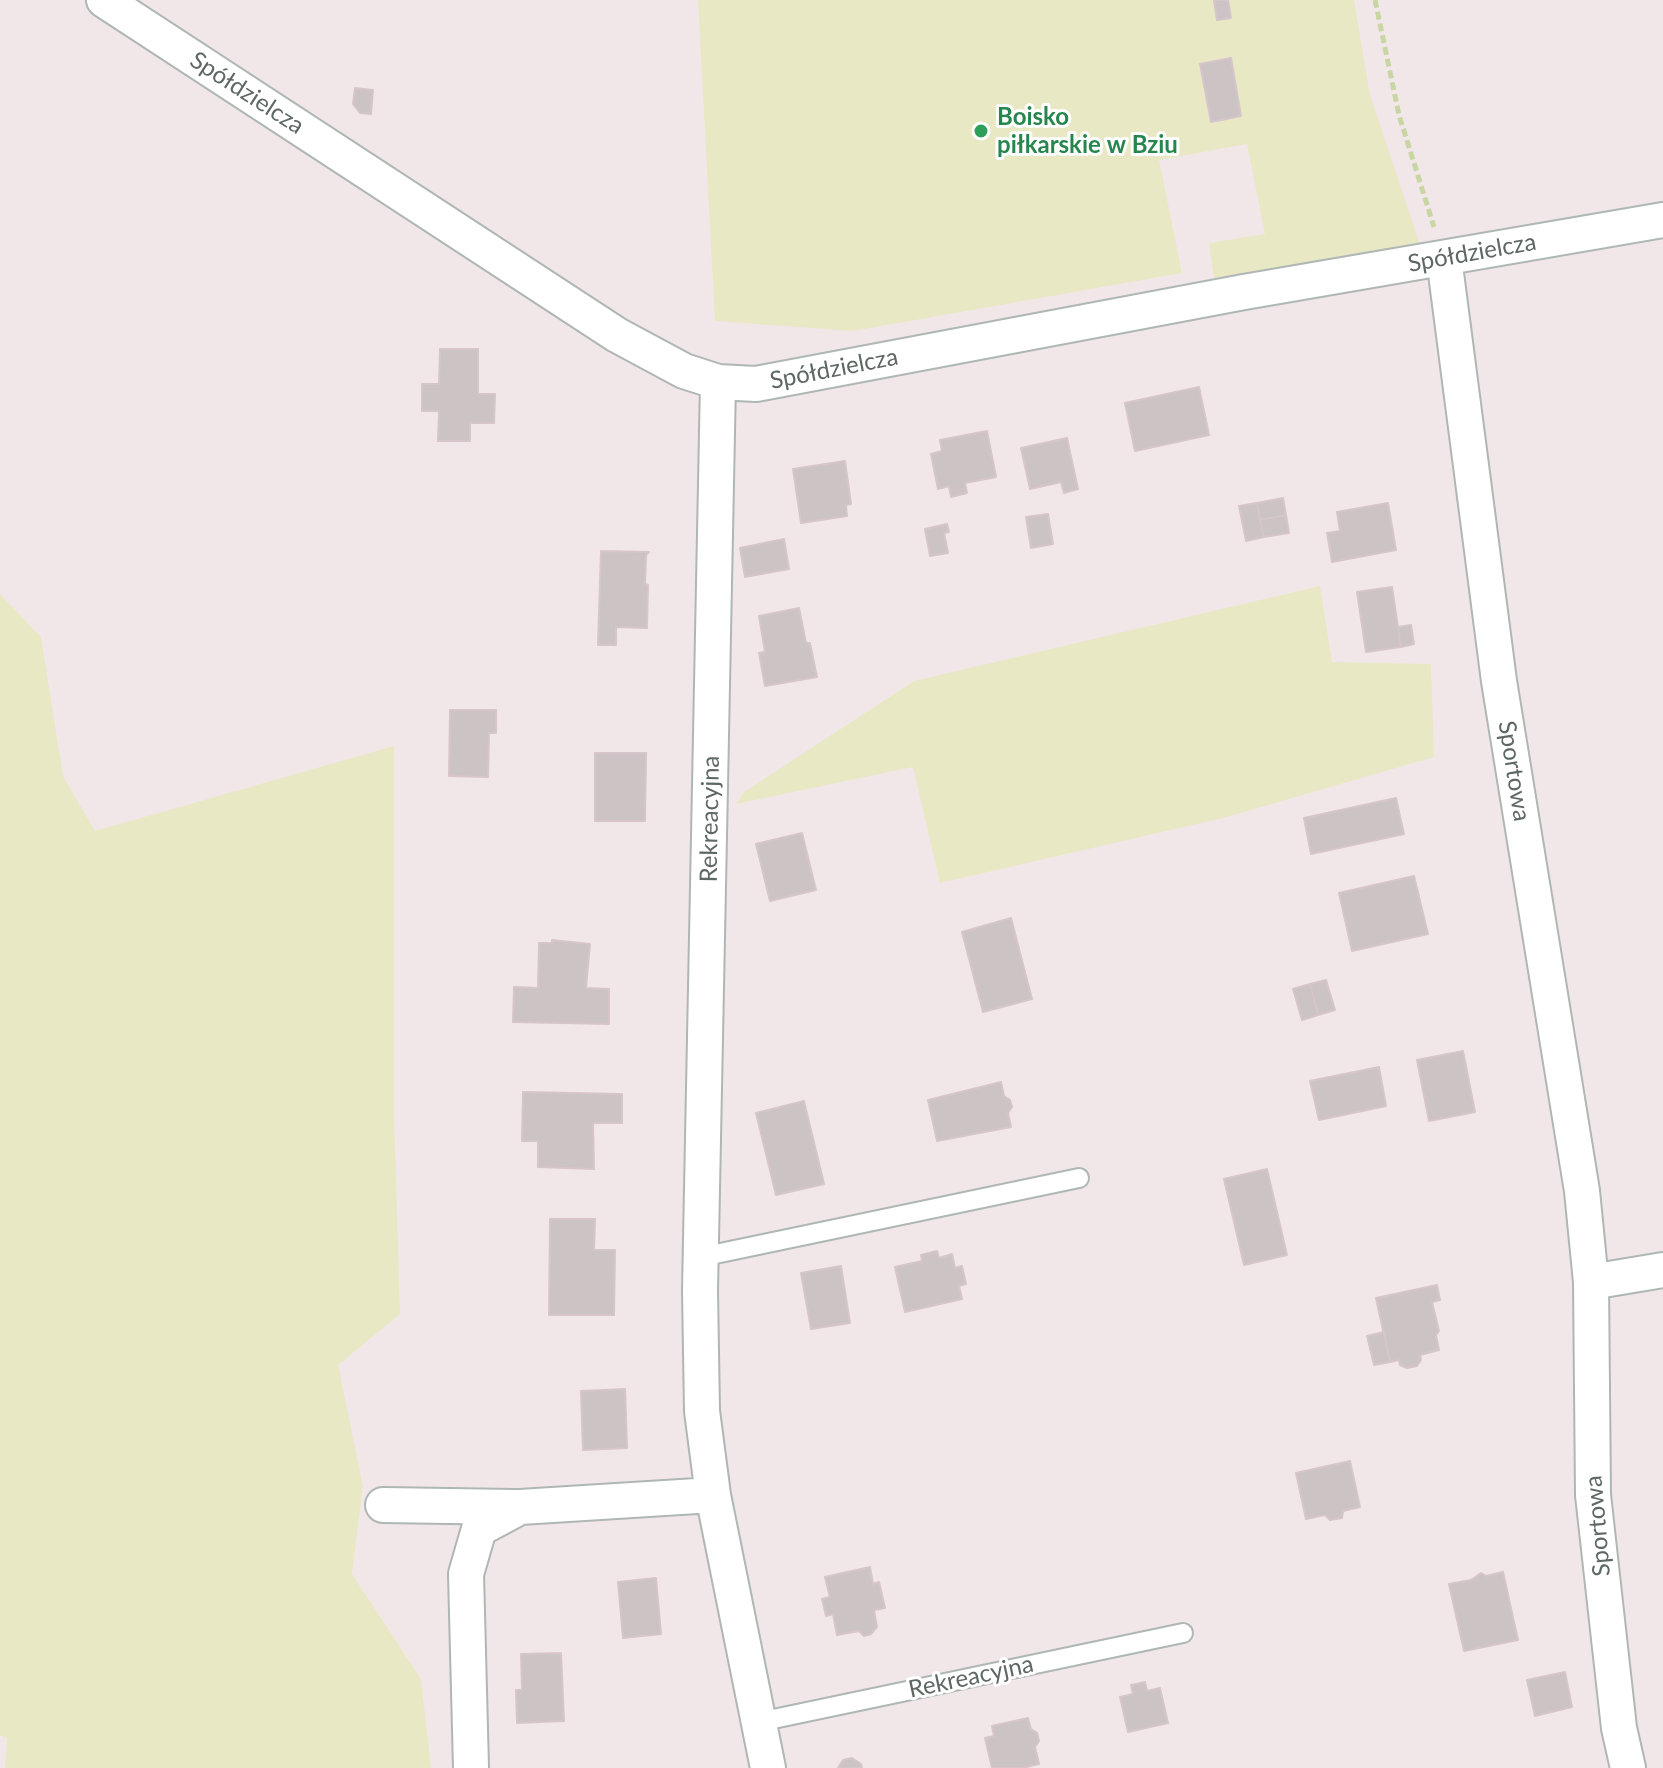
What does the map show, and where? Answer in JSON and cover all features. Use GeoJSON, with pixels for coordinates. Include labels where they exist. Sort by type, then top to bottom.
{"type":"FeatureCollection","features":[{"type":"Feature","properties":{"kind":"street","name":"Spółdzielcza"},"geometry":{"type":"LineString","coordinates":[[104,0],[617,335],[684,371],[718,382],[756,384],[1258,290],[1663,220]]}},
{"type":"Feature","properties":{"kind":"street","name":"Sportowa"},"geometry":{"type":"LineString","coordinates":[[1444,258],[1499,681],[1582,1191],[1591,1282],[1593,1495],[1619,1728],[1628,1768]]}},
{"type":"Feature","properties":{"kind":"street","name":"Rekreacyjna"},"geometry":{"type":"LineString","coordinates":[[718,382],[701,1257],[702,1411],[713,1495],[768,1768]]}},
{"type":"Feature","properties":{"kind":"street"},"geometry":{"type":"LineString","coordinates":[[1591,1282],[1663,1270]]}},
{"type":"Feature","properties":{"kind":"street"},"geometry":{"type":"LineString","coordinates":[[383,1505],[520,1507],[713,1495]]}},
{"type":"Feature","properties":{"kind":"street"},"geometry":{"type":"LineString","coordinates":[[471,1768],[466,1574],[479,1529],[520,1507]]}},
{"type":"Feature","properties":{"kind":"lane"},"geometry":{"type":"LineString","coordinates":[[701,1257],[1079,1178]]}},
{"type":"Feature","properties":{"kind":"lane","name":"Rekreacyjna"},"geometry":{"type":"LineString","coordinates":[[759,1722],[1183,1633]]}},
{"type":"Feature","properties":{"kind":"path"},"geometry":{"type":"LineString","coordinates":[[1375,0],[1399,115],[1444,258]]}},
{"type":"Feature","properties":{"kind":"green space"},"geometry":{"type":"Polygon","coordinates":[[[698,0],[1354,0],[1370,95],[1420,245],[1214,278],[1209,243],[1265,234],[1247,144],[1159,160],[1182,273],[853,331],[715,321],[698,0]]]}},
{"type":"Feature","properties":{"kind":"green space"},"geometry":{"type":"Polygon","coordinates":[[[1320,586],[1332,662],[1431,664],[1434,757],[1223,818],[940,883],[913,767],[736,804],[744,792],[914,681],[1320,586]]]}},
{"type":"Feature","properties":{"kind":"green space"},"geometry":{"type":"Polygon","coordinates":[[[0,594],[41,637],[63,776],[95,831],[394,746],[394,1113],[400,1314],[338,1365],[363,1486],[352,1574],[421,1679],[431,1768],[5,1768],[7,1738],[0,1735],[0,594]]]}},
{"type":"Feature","properties":{"kind":"building"},"geometry":{"type":"Polygon","coordinates":[[[1214,0],[1228,0],[1231,18],[1217,20],[1214,0]]]}},
{"type":"Feature","properties":{"kind":"building"},"geometry":{"type":"Polygon","coordinates":[[[1231,58],[1241,116],[1211,122],[1200,64],[1231,58]]]}},
{"type":"Feature","properties":{"kind":"building"},"geometry":{"type":"Polygon","coordinates":[[[355,88],[373,90],[371,114],[360,113],[353,104],[355,88]]]}},
{"type":"Feature","properties":{"kind":"building"},"geometry":{"type":"Polygon","coordinates":[[[440,349],[478,349],[478,394],[495,394],[494,423],[470,423],[470,441],[438,441],[439,411],[422,411],[422,384],[439,384],[440,349]]]}},
{"type":"Feature","properties":{"kind":"building"},"geometry":{"type":"Polygon","coordinates":[[[1199,387],[1209,435],[1135,451],[1125,403],[1199,387]]]}},
{"type":"Feature","properties":{"kind":"building"},"geometry":{"type":"Polygon","coordinates":[[[987,431],[996,477],[965,483],[967,493],[951,497],[949,486],[938,489],[931,454],[942,451],[940,440],[987,431]]]}},
{"type":"Feature","properties":{"kind":"building"},"geometry":{"type":"Polygon","coordinates":[[[1067,438],[1078,489],[1064,493],[1061,482],[1030,489],[1021,448],[1067,438]]]}},
{"type":"Feature","properties":{"kind":"building"},"geometry":{"type":"Polygon","coordinates":[[[845,461],[851,504],[846,505],[847,516],[801,523],[793,469],[845,461]]]}},
{"type":"Feature","properties":{"kind":"building"},"geometry":{"type":"Polygon","coordinates":[[[1283,498],[1286,515],[1260,520],[1257,503],[1283,498]]]}},
{"type":"Feature","properties":{"kind":"building"},"geometry":{"type":"Polygon","coordinates":[[[1257,503],[1264,537],[1246,541],[1239,506],[1257,503]]]}},
{"type":"Feature","properties":{"kind":"building"},"geometry":{"type":"Polygon","coordinates":[[[1388,503],[1396,550],[1332,562],[1327,533],[1340,531],[1337,512],[1388,503]]]}},
{"type":"Feature","properties":{"kind":"building"},"geometry":{"type":"Polygon","coordinates":[[[1048,514],[1053,544],[1031,548],[1026,517],[1048,514]]]}},
{"type":"Feature","properties":{"kind":"building"},"geometry":{"type":"Polygon","coordinates":[[[1286,515],[1289,533],[1264,537],[1260,520],[1286,515]]]}},
{"type":"Feature","properties":{"kind":"building"},"geometry":{"type":"Polygon","coordinates":[[[947,524],[949,532],[944,533],[948,553],[930,556],[925,529],[947,524]]]}},
{"type":"Feature","properties":{"kind":"building"},"geometry":{"type":"Polygon","coordinates":[[[784,539],[789,569],[745,577],[740,548],[784,539]]]}},
{"type":"Feature","properties":{"kind":"building"},"geometry":{"type":"Polygon","coordinates":[[[601,551],[649,552],[646,555],[645,584],[648,585],[647,628],[616,627],[616,645],[598,645],[601,551]]]}},
{"type":"Feature","properties":{"kind":"building"},"geometry":{"type":"Polygon","coordinates":[[[1392,587],[1401,647],[1366,652],[1357,592],[1392,587]]]}},
{"type":"Feature","properties":{"kind":"building"},"geometry":{"type":"Polygon","coordinates":[[[799,608],[817,677],[765,686],[759,653],[765,652],[759,616],[799,608]]]}},
{"type":"Feature","properties":{"kind":"building"},"geometry":{"type":"Polygon","coordinates":[[[1411,625],[1414,644],[1401,647],[1398,627],[1411,625]]]}},
{"type":"Feature","properties":{"kind":"building"},"geometry":{"type":"Polygon","coordinates":[[[450,710],[496,710],[496,733],[489,733],[488,777],[449,776],[450,710]]]}},
{"type":"Feature","properties":{"kind":"building"},"geometry":{"type":"Polygon","coordinates":[[[595,753],[646,753],[645,821],[595,821],[595,753]]]}},
{"type":"Feature","properties":{"kind":"building"},"geometry":{"type":"Polygon","coordinates":[[[1396,798],[1404,834],[1311,854],[1304,818],[1396,798]]]}},
{"type":"Feature","properties":{"kind":"building"},"geometry":{"type":"Polygon","coordinates":[[[802,833],[816,890],[770,901],[756,844],[802,833]]]}},
{"type":"Feature","properties":{"kind":"building"},"geometry":{"type":"Polygon","coordinates":[[[1414,876],[1428,934],[1352,951],[1339,893],[1414,876]]]}},
{"type":"Feature","properties":{"kind":"building"},"geometry":{"type":"Polygon","coordinates":[[[1011,918],[1032,999],[983,1012],[962,932],[1011,918]]]}},
{"type":"Feature","properties":{"kind":"building"},"geometry":{"type":"Polygon","coordinates":[[[552,940],[590,944],[586,988],[609,989],[609,1024],[513,1022],[514,987],[538,988],[539,943],[552,943],[552,940]]]}},
{"type":"Feature","properties":{"kind":"building"},"geometry":{"type":"Polygon","coordinates":[[[1326,980],[1335,1010],[1318,1015],[1310,984],[1326,980]]]}},
{"type":"Feature","properties":{"kind":"building"},"geometry":{"type":"Polygon","coordinates":[[[1310,984],[1318,1015],[1302,1020],[1293,989],[1310,984]]]}},
{"type":"Feature","properties":{"kind":"building"},"geometry":{"type":"Polygon","coordinates":[[[1463,1051],[1475,1112],[1429,1121],[1417,1060],[1463,1051]]]}},
{"type":"Feature","properties":{"kind":"building"},"geometry":{"type":"Polygon","coordinates":[[[1379,1067],[1386,1106],[1319,1120],[1310,1081],[1379,1067]]]}},
{"type":"Feature","properties":{"kind":"building"},"geometry":{"type":"Polygon","coordinates":[[[1001,1082],[1004,1096],[1010,1100],[1012,1107],[1008,1113],[1011,1127],[937,1141],[928,1100],[1001,1082]]]}},
{"type":"Feature","properties":{"kind":"building"},"geometry":{"type":"Polygon","coordinates":[[[523,1092],[622,1094],[622,1123],[593,1123],[594,1169],[538,1167],[538,1141],[522,1141],[523,1092]]]}},
{"type":"Feature","properties":{"kind":"building"},"geometry":{"type":"Polygon","coordinates":[[[804,1101],[824,1184],[776,1195],[756,1113],[804,1101]]]}},
{"type":"Feature","properties":{"kind":"building"},"geometry":{"type":"Polygon","coordinates":[[[1267,1169],[1287,1255],[1244,1265],[1224,1179],[1267,1169]]]}},
{"type":"Feature","properties":{"kind":"building"},"geometry":{"type":"Polygon","coordinates":[[[550,1219],[595,1219],[594,1250],[615,1250],[614,1315],[549,1315],[550,1219]]]}},
{"type":"Feature","properties":{"kind":"building"},"geometry":{"type":"Polygon","coordinates":[[[937,1251],[939,1258],[952,1254],[955,1268],[962,1266],[966,1284],[959,1286],[962,1299],[905,1312],[895,1267],[922,1261],[921,1255],[937,1251]]]}},
{"type":"Feature","properties":{"kind":"building"},"geometry":{"type":"Polygon","coordinates":[[[841,1266],[850,1323],[811,1329],[801,1273],[841,1266]]]}},
{"type":"Feature","properties":{"kind":"building"},"geometry":{"type":"Polygon","coordinates":[[[1437,1285],[1440,1300],[1432,1302],[1439,1331],[1436,1335],[1439,1350],[1420,1355],[1417,1366],[1407,1368],[1400,1365],[1399,1360],[1390,1362],[1376,1298],[1437,1285]]]}},
{"type":"Feature","properties":{"kind":"building"},"geometry":{"type":"Polygon","coordinates":[[[1384,1332],[1390,1362],[1374,1365],[1367,1336],[1384,1332]]]}},
{"type":"Feature","properties":{"kind":"building"},"geometry":{"type":"Polygon","coordinates":[[[625,1389],[627,1448],[583,1450],[581,1391],[625,1389]]]}},
{"type":"Feature","properties":{"kind":"building"},"geometry":{"type":"Polygon","coordinates":[[[1350,1461],[1360,1507],[1343,1511],[1342,1518],[1330,1520],[1325,1515],[1306,1519],[1296,1473],[1350,1461]]]}},
{"type":"Feature","properties":{"kind":"building"},"geometry":{"type":"Polygon","coordinates":[[[870,1567],[873,1584],[879,1582],[885,1608],[874,1610],[877,1627],[864,1636],[859,1631],[837,1635],[833,1614],[826,1616],[822,1599],[830,1597],[825,1577],[870,1567]]]}},
{"type":"Feature","properties":{"kind":"building"},"geometry":{"type":"Polygon","coordinates":[[[1503,1572],[1518,1640],[1464,1651],[1449,1584],[1471,1580],[1481,1573],[1486,1576],[1503,1572]]]}},
{"type":"Feature","properties":{"kind":"building"},"geometry":{"type":"Polygon","coordinates":[[[656,1578],[661,1634],[623,1638],[618,1582],[656,1578]]]}},
{"type":"Feature","properties":{"kind":"building"},"geometry":{"type":"Polygon","coordinates":[[[561,1653],[564,1721],[517,1723],[516,1690],[522,1690],[521,1654],[561,1653]]]}},
{"type":"Feature","properties":{"kind":"building"},"geometry":{"type":"Polygon","coordinates":[[[1565,1672],[1572,1707],[1535,1716],[1527,1680],[1565,1672]]]}},
{"type":"Feature","properties":{"kind":"building"},"geometry":{"type":"Polygon","coordinates":[[[1145,1682],[1147,1691],[1160,1688],[1168,1723],[1128,1732],[1120,1697],[1133,1694],[1131,1685],[1145,1682]]]}},
{"type":"Feature","properties":{"kind":"building"},"geometry":{"type":"Polygon","coordinates":[[[1028,1718],[1039,1741],[1035,1747],[1039,1764],[1022,1768],[992,1768],[985,1738],[994,1736],[992,1726],[1028,1718]]]}},
{"type":"Feature","properties":{"kind":"building"},"geometry":{"type":"Polygon","coordinates":[[[852,1758],[862,1768],[838,1768],[843,1760],[852,1758]]]}},
{"type":"Feature","properties":{"kind":"place","name":"Boisko piłkarskie w Bziu"},"geometry":{"type":"Point","coordinates":[981,131]}}]}
